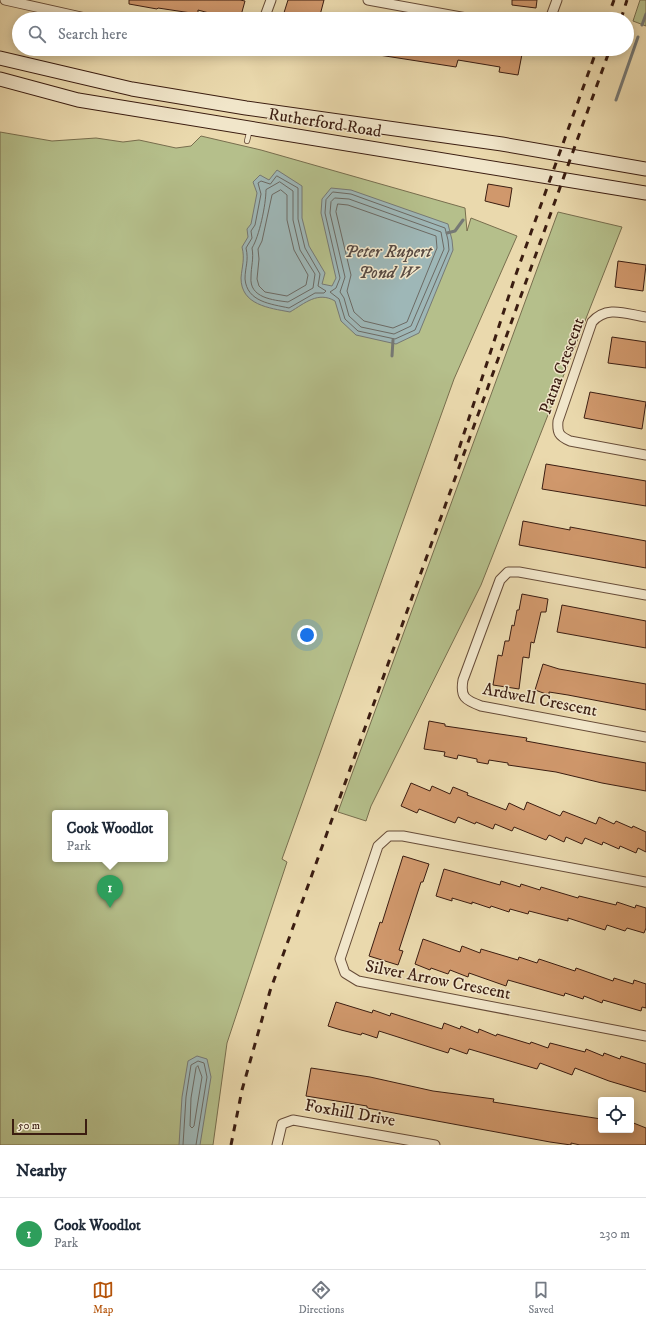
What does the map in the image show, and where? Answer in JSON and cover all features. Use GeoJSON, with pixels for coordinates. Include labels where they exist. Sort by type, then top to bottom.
{"type":"FeatureCollection","features":[{"type":"Feature","properties":{"kind":"main road","name":"Rutherford Road"},"geometry":{"type":"LineString","coordinates":[[0,58],[132,89],[246,108],[502,144],[646,170]]}},
{"type":"Feature","properties":{"kind":"main road","name":"Rutherford Road"},"geometry":{"type":"LineString","coordinates":[[0,79],[78,100],[249,135],[646,194]]}},
{"type":"Feature","properties":{"kind":"street"},"geometry":{"type":"LineString","coordinates":[[5,0],[59,12]]}},
{"type":"Feature","properties":{"kind":"street"},"geometry":{"type":"LineString","coordinates":[[267,12],[271,0]]}},
{"type":"Feature","properties":{"kind":"street"},"geometry":{"type":"LineString","coordinates":[[368,0],[434,12]]}},
{"type":"Feature","properties":{"kind":"street"},"geometry":{"type":"LineString","coordinates":[[553,12],[557,0]]}},
{"type":"Feature","properties":{"kind":"street","name":"Patna Crescent"},"geometry":{"type":"LineString","coordinates":[[646,317],[611,311],[599,314],[592,322],[558,421],[557,431],[560,436],[570,441],[646,455]]}},
{"type":"Feature","properties":{"kind":"street","name":"Ardwell Crescent"},"geometry":{"type":"LineString","coordinates":[[646,595],[519,572],[508,572],[500,580],[463,680],[461,690],[467,701],[480,706],[646,737]]}},
{"type":"Feature","properties":{"kind":"street","name":"Silver Arrow Crescent"},"geometry":{"type":"LineString","coordinates":[[646,882],[411,837],[388,836],[378,846],[340,959],[345,973],[358,982],[646,1036]]}},
{"type":"Feature","properties":{"kind":"street","name":"Foxhill Drive"},"geometry":{"type":"LineString","coordinates":[[277,1145],[282,1124],[293,1120],[435,1145]]}},
{"type":"Feature","properties":{"kind":"green space"},"geometry":{"type":"Polygon","coordinates":[[[640,0],[646,0],[646,26],[634,21],[640,0]]]}},
{"type":"Feature","properties":{"kind":"green space"},"geometry":{"type":"Polygon","coordinates":[[[0,132],[52,141],[96,138],[123,142],[139,140],[176,148],[191,146],[201,136],[261,150],[465,208],[467,231],[471,218],[517,236],[454,379],[282,859],[287,862],[227,1043],[213,1145],[0,1145],[0,132]]]}},
{"type":"Feature","properties":{"kind":"green space"},"geometry":{"type":"Polygon","coordinates":[[[558,212],[622,227],[481,585],[371,806],[366,821],[338,812],[558,212]]]}},
{"type":"Feature","properties":{"kind":"water","name":"Peter Rupert Pond W"},"geometry":{"type":"Polygon","coordinates":[[[277,170],[302,186],[302,218],[309,246],[325,273],[322,284],[332,286],[336,278],[321,213],[322,199],[331,188],[351,190],[448,224],[453,250],[419,333],[396,344],[356,335],[341,321],[335,301],[329,298],[323,297],[312,299],[290,312],[265,307],[251,300],[242,287],[241,278],[243,259],[242,247],[248,237],[247,229],[251,224],[257,193],[253,182],[260,175],[269,180],[277,170]]]}},
{"type":"Feature","properties":{"kind":"water"},"geometry":{"type":"Polygon","coordinates":[[[197,1056],[207,1059],[211,1077],[200,1145],[179,1145],[182,1097],[188,1061],[197,1056]]]}},
{"type":"Feature","properties":{"kind":"building"},"geometry":{"type":"Polygon","coordinates":[[[129,0],[245,1],[242,12],[205,12],[198,10],[198,12],[185,12],[129,4],[129,0]]]}},
{"type":"Feature","properties":{"kind":"building"},"geometry":{"type":"Polygon","coordinates":[[[288,0],[324,0],[321,12],[284,12],[288,0]]]}},
{"type":"Feature","properties":{"kind":"building"},"geometry":{"type":"Polygon","coordinates":[[[512,0],[537,0],[536,8],[512,5],[512,0]]]}},
{"type":"Feature","properties":{"kind":"building"},"geometry":{"type":"Polygon","coordinates":[[[385,56],[522,56],[518,75],[499,72],[500,67],[458,60],[456,67],[385,56]]]}},
{"type":"Feature","properties":{"kind":"building"},"geometry":{"type":"Polygon","coordinates":[[[488,184],[512,188],[509,207],[485,201],[488,184]]]}},
{"type":"Feature","properties":{"kind":"building"},"geometry":{"type":"Polygon","coordinates":[[[618,261],[646,265],[643,291],[615,287],[618,261]]]}},
{"type":"Feature","properties":{"kind":"building"},"geometry":{"type":"Polygon","coordinates":[[[612,337],[646,342],[646,368],[608,363],[612,337]]]}},
{"type":"Feature","properties":{"kind":"building"},"geometry":{"type":"Polygon","coordinates":[[[590,392],[646,402],[642,429],[584,418],[590,392]]]}},
{"type":"Feature","properties":{"kind":"building"},"geometry":{"type":"Polygon","coordinates":[[[546,464],[646,481],[646,506],[542,489],[546,464]]]}},
{"type":"Feature","properties":{"kind":"building"},"geometry":{"type":"Polygon","coordinates":[[[523,521],[570,530],[570,527],[646,541],[646,568],[519,545],[523,521]]]}},
{"type":"Feature","properties":{"kind":"building"},"geometry":{"type":"Polygon","coordinates":[[[522,594],[548,599],[546,612],[541,612],[534,643],[531,642],[529,658],[523,657],[519,689],[493,685],[498,655],[502,656],[505,641],[509,641],[512,625],[514,626],[517,610],[519,610],[522,594]]]}},
{"type":"Feature","properties":{"kind":"building"},"geometry":{"type":"Polygon","coordinates":[[[562,605],[646,621],[646,648],[557,632],[562,605]]]}},
{"type":"Feature","properties":{"kind":"building"},"geometry":{"type":"Polygon","coordinates":[[[543,664],[559,669],[646,684],[646,710],[549,692],[549,695],[535,690],[543,664]]]}},
{"type":"Feature","properties":{"kind":"building"},"geometry":{"type":"Polygon","coordinates":[[[429,721],[445,724],[445,726],[527,738],[526,741],[646,763],[646,791],[602,783],[556,772],[508,765],[508,763],[489,760],[488,764],[477,762],[477,759],[458,755],[457,759],[444,756],[445,752],[424,749],[429,721]]]}},
{"type":"Feature","properties":{"kind":"building"},"geometry":{"type":"Polygon","coordinates":[[[411,783],[430,791],[432,786],[450,794],[453,787],[468,793],[467,795],[506,810],[509,803],[524,810],[527,802],[560,816],[563,811],[596,824],[599,817],[614,824],[616,821],[646,832],[646,852],[638,848],[636,853],[620,846],[619,849],[603,842],[602,845],[585,838],[582,844],[566,837],[564,842],[549,835],[546,840],[514,827],[512,831],[495,824],[493,829],[458,817],[455,823],[419,809],[417,813],[401,806],[411,783]]]}},
{"type":"Feature","properties":{"kind":"building"},"geometry":{"type":"Polygon","coordinates":[[[403,856],[429,864],[423,882],[421,882],[399,950],[403,951],[398,965],[369,956],[380,922],[382,923],[403,856]]]}},
{"type":"Feature","properties":{"kind":"building"},"geometry":{"type":"Polygon","coordinates":[[[444,869],[500,885],[501,881],[520,887],[521,884],[540,890],[541,887],[578,898],[579,896],[616,905],[617,902],[635,908],[636,905],[646,908],[646,928],[644,933],[627,928],[625,931],[607,925],[605,930],[568,918],[568,921],[529,911],[528,914],[510,909],[509,912],[491,906],[490,908],[472,902],[472,904],[452,898],[452,901],[436,896],[444,869]]]}},
{"type":"Feature","properties":{"kind":"building"},"geometry":{"type":"Polygon","coordinates":[[[423,939],[460,952],[462,946],[480,953],[481,949],[518,960],[519,957],[537,963],[539,959],[575,971],[576,968],[613,981],[614,978],[633,984],[634,980],[646,984],[646,1008],[642,1007],[641,1011],[603,1000],[602,1003],[584,996],[583,999],[565,993],[564,996],[508,980],[506,986],[469,973],[468,977],[450,970],[448,974],[431,968],[430,970],[415,964],[423,939]]]}},
{"type":"Feature","properties":{"kind":"building"},"geometry":{"type":"Polygon","coordinates":[[[336,1002],[372,1013],[373,1010],[390,1016],[391,1013],[442,1029],[444,1023],[460,1029],[461,1026],[478,1033],[479,1029],[496,1036],[497,1034],[530,1044],[531,1042],[548,1048],[550,1043],[585,1052],[586,1049],[603,1056],[604,1053],[620,1059],[621,1056],[646,1064],[646,1092],[609,1081],[575,1068],[572,1075],[540,1063],[537,1069],[469,1049],[467,1054],[450,1048],[448,1053],[379,1031],[377,1038],[362,1033],[361,1035],[341,1030],[328,1026],[336,1002]]]}},
{"type":"Feature","properties":{"kind":"building"},"geometry":{"type":"Polygon","coordinates":[[[311,1068],[370,1077],[433,1091],[494,1099],[493,1102],[598,1119],[598,1133],[634,1133],[634,1123],[646,1128],[646,1145],[580,1145],[571,1143],[571,1145],[550,1142],[367,1108],[367,1106],[306,1096],[311,1068]]]}},
{"type":"Feature","properties":{"kind":"waterway"},"geometry":{"type":"LineString","coordinates":[[642,25],[646,14]]}},
{"type":"Feature","properties":{"kind":"waterway"},"geometry":{"type":"LineString","coordinates":[[634,48],[638,37]]}},
{"type":"Feature","properties":{"kind":"waterway"},"geometry":{"type":"LineString","coordinates":[[616,100],[631,56]]}},
{"type":"Feature","properties":{"kind":"waterway"},"geometry":{"type":"LineString","coordinates":[[447,233],[455,231],[463,220]]}},
{"type":"Feature","properties":{"kind":"waterway"},"geometry":{"type":"LineString","coordinates":[[392,356],[393,340]]}},
{"type":"Feature","properties":{"kind":"railway"},"geometry":{"type":"LineString","coordinates":[[610,12],[614,0]]}},
{"type":"Feature","properties":{"kind":"railway"},"geometry":{"type":"LineString","coordinates":[[623,12],[627,0]]}},
{"type":"Feature","properties":{"kind":"railway"},"geometry":{"type":"LineString","coordinates":[[455,461],[515,277],[594,56]]}},
{"type":"Feature","properties":{"kind":"railway"},"geometry":{"type":"LineString","coordinates":[[231,1145],[242,1090],[270,991],[607,56]]}},
{"type":"Feature","properties":{"kind":"place","name":"Cook Woodlot"},"geometry":{"type":"Point","coordinates":[110,908]}}]}
